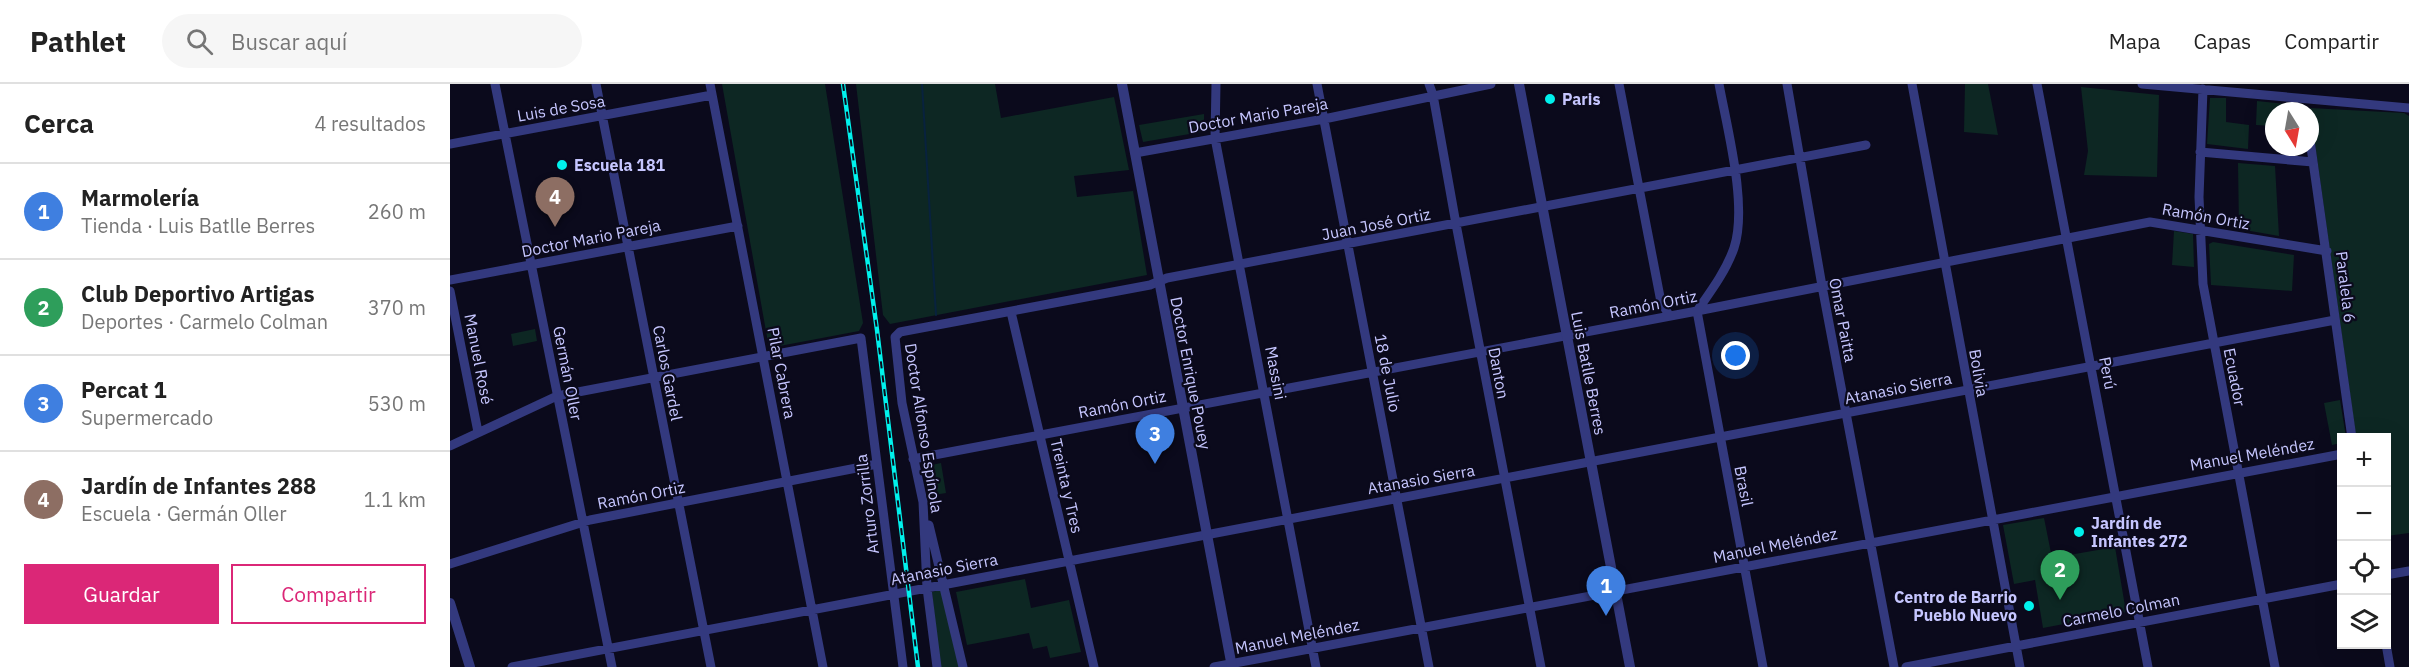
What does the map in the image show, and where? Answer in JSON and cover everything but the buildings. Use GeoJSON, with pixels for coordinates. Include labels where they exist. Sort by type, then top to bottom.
{"type":"FeatureCollection","features":[{"type":"Feature","properties":{"kind":"street","name":"Germán Oller"},"geometry":{"type":"LineString","coordinates":[[495,84],[612,667]]}},
{"type":"Feature","properties":{"kind":"street","name":"Carlos Gardel"},"geometry":{"type":"LineString","coordinates":[[596,84],[711,667]]}},
{"type":"Feature","properties":{"kind":"street","name":"Pilar Cabrera"},"geometry":{"type":"LineString","coordinates":[[710,84],[823,667]]}},
{"type":"Feature","properties":{"kind":"street","name":"Doctor Enrique Pouey"},"geometry":{"type":"LineString","coordinates":[[1122,84],[1231,665]]}},
{"type":"Feature","properties":{"kind":"street","name":"Massini"},"geometry":{"type":"LineString","coordinates":[[1216,84],[1215,138],[1316,667]]}},
{"type":"Feature","properties":{"kind":"street","name":"18 de Julio"},"geometry":{"type":"LineString","coordinates":[[1317,84],[1429,667]]}},
{"type":"Feature","properties":{"kind":"street","name":"Danton"},"geometry":{"type":"LineString","coordinates":[[1429,84],[1433,95],[1541,667]]}},
{"type":"Feature","properties":{"kind":"street","name":"Doctor Mario Pareja"},"geometry":{"type":"LineString","coordinates":[[1135,153],[1324,119],[1491,84]]}},
{"type":"Feature","properties":{"kind":"street","name":"Luis Batlle Berres"},"geometry":{"type":"LineString","coordinates":[[1519,84],[1630,667]]}},
{"type":"Feature","properties":{"kind":"street"},"geometry":{"type":"LineString","coordinates":[[1619,84],[1661,302],[1669,315]]}},
{"type":"Feature","properties":{"kind":"street"},"geometry":{"type":"LineString","coordinates":[[1696,310],[1720,278],[1735,246],[1738,202],[1719,84]]}},
{"type":"Feature","properties":{"kind":"street","name":"Omar Paitta"},"geometry":{"type":"LineString","coordinates":[[1786,84],[1894,667]]}},
{"type":"Feature","properties":{"kind":"street","name":"Bolivia"},"geometry":{"type":"LineString","coordinates":[[1912,84],[2020,667]]}},
{"type":"Feature","properties":{"kind":"street","name":"Perú"},"geometry":{"type":"LineString","coordinates":[[2037,84],[2148,667]]}},
{"type":"Feature","properties":{"kind":"street"},"geometry":{"type":"LineString","coordinates":[[2142,84],[2203,89],[2224,87],[2304,99],[2409,108]]}},
{"type":"Feature","properties":{"kind":"street","name":"Ecuador"},"geometry":{"type":"LineString","coordinates":[[2203,89],[2199,197],[2203,284],[2275,667]]}},
{"type":"Feature","properties":{"kind":"street","name":"Luis de Sosa"},"geometry":{"type":"LineString","coordinates":[[450,144],[712,95]]}},
{"type":"Feature","properties":{"kind":"street","name":"Juan José Ortiz"},"geometry":{"type":"LineString","coordinates":[[895,337],[900,332],[916,328],[1011,312],[1240,265],[1866,145]]}},
{"type":"Feature","properties":{"kind":"street"},"geometry":{"type":"LineString","coordinates":[[2200,152],[2313,162]]}},
{"type":"Feature","properties":{"kind":"street","name":"Paralela 6"},"geometry":{"type":"LineString","coordinates":[[2312,156],[2351,433]]}},
{"type":"Feature","properties":{"kind":"street","name":"Ramón Ortiz"},"geometry":{"type":"LineString","coordinates":[[914,459],[1566,336],[2150,222],[2327,251]]}},
{"type":"Feature","properties":{"kind":"street","name":"Doctor Mario Pareja"},"geometry":{"type":"LineString","coordinates":[[450,280],[738,226]]}},
{"type":"Feature","properties":{"kind":"street","name":"Manuel Rosé"},"geometry":{"type":"LineString","coordinates":[[450,291],[478,432]]}},
{"type":"Feature","properties":{"kind":"street","name":"Brasil"},"geometry":{"type":"LineString","coordinates":[[1696,310],[1763,667]]}},
{"type":"Feature","properties":{"kind":"street","name":"Treinta y Tres"},"geometry":{"type":"LineString","coordinates":[[1011,312],[1094,667]]}},
{"type":"Feature","properties":{"kind":"street","name":"Atanasio Sierra"},"geometry":{"type":"LineString","coordinates":[[512,667],[2335,320]]}},
{"type":"Feature","properties":{"kind":"street","name":"Doctor Alfonso Espínola"},"geometry":{"type":"LineString","coordinates":[[895,337],[902,403],[923,502],[927,588],[936,667]]}},
{"type":"Feature","properties":{"kind":"street","name":"Arturo Zorrilla"},"geometry":{"type":"LineString","coordinates":[[764,357],[861,338],[903,667]]}},
{"type":"Feature","properties":{"kind":"street"},"geometry":{"type":"LineString","coordinates":[[450,446],[557,396],[764,357]]}},
{"type":"Feature","properties":{"kind":"street","name":"Manuel Meléndez"},"geometry":{"type":"LineString","coordinates":[[1214,667],[1744,565],[2337,455]]}},
{"type":"Feature","properties":{"kind":"street","name":"Ramón Ortiz"},"geometry":{"type":"LineString","coordinates":[[450,564],[582,523],[877,464]]}},
{"type":"Feature","properties":{"kind":"street"},"geometry":{"type":"LineString","coordinates":[[923,502],[963,667]]}},
{"type":"Feature","properties":{"kind":"street"},"geometry":{"type":"LineString","coordinates":[[2391,574],[2409,571]]}},
{"type":"Feature","properties":{"kind":"street","name":"Carmelo Colman"},"geometry":{"type":"LineString","coordinates":[[1905,667],[2337,585]]}},
{"type":"Feature","properties":{"kind":"street"},"geometry":{"type":"LineString","coordinates":[[450,603],[470,667]]}},
{"type":"Feature","properties":{"kind":"street"},"geometry":{"type":"LineString","coordinates":[[2387,649],[2390,667]]}},
{"type":"Feature","properties":{"kind":"green space"},"geometry":{"type":"Polygon","coordinates":[[[722,84],[825,84],[863,323],[859,331],[769,348],[722,84]]]}},
{"type":"Feature","properties":{"kind":"green space"},"geometry":{"type":"Polygon","coordinates":[[[856,84],[995,84],[1001,118],[1114,97],[1129,170],[1074,176],[1077,197],[1133,191],[1147,275],[890,324],[883,315],[856,84]]]}},
{"type":"Feature","properties":{"kind":"green space"},"geometry":{"type":"Polygon","coordinates":[[[1965,84],[1988,84],[1998,135],[1964,132],[1965,84]]]}},
{"type":"Feature","properties":{"kind":"green space"},"geometry":{"type":"Polygon","coordinates":[[[2081,87],[2159,95],[2157,177],[2084,175],[2088,151],[2081,87]]]}},
{"type":"Feature","properties":{"kind":"green space"},"geometry":{"type":"Polygon","coordinates":[[[2210,98],[2226,98],[2226,122],[2249,125],[2248,149],[2207,144],[2210,98]]]}},
{"type":"Feature","properties":{"kind":"green space"},"geometry":{"type":"Polygon","coordinates":[[[2257,101],[2267,102],[2265,126],[2256,125],[2257,101]]]}},
{"type":"Feature","properties":{"kind":"green space"},"geometry":{"type":"Polygon","coordinates":[[[2319,108],[2404,113],[2409,116],[2409,533],[2391,535],[2391,433],[2355,433],[2317,156],[2319,156],[2319,108]]]}},
{"type":"Feature","properties":{"kind":"green space"},"geometry":{"type":"Polygon","coordinates":[[[1204,114],[1204,129],[1201,132],[1143,142],[1139,125],[1204,114]]]}},
{"type":"Feature","properties":{"kind":"green space"},"geometry":{"type":"Polygon","coordinates":[[[2238,163],[2275,166],[2279,236],[2239,229],[2238,163]]]}},
{"type":"Feature","properties":{"kind":"green space"},"geometry":{"type":"Polygon","coordinates":[[[2174,231],[2193,234],[2194,267],[2172,265],[2174,231]]]}},
{"type":"Feature","properties":{"kind":"green space"},"geometry":{"type":"Polygon","coordinates":[[[2213,242],[2294,255],[2292,291],[2211,285],[2209,244],[2213,242]]]}},
{"type":"Feature","properties":{"kind":"green space"},"geometry":{"type":"Polygon","coordinates":[[[535,329],[537,341],[513,346],[511,334],[535,329]]]}},
{"type":"Feature","properties":{"kind":"green space"},"geometry":{"type":"Polygon","coordinates":[[[2340,400],[2345,433],[2337,433],[2337,444],[2332,445],[2324,403],[2340,400]]]}},
{"type":"Feature","properties":{"kind":"green space"},"geometry":{"type":"Polygon","coordinates":[[[941,463],[946,493],[934,495],[927,466],[941,463]]]}},
{"type":"Feature","properties":{"kind":"green space"},"geometry":{"type":"Polygon","coordinates":[[[2044,518],[2052,558],[2115,547],[2126,612],[2043,628],[2035,580],[2014,584],[2003,525],[2044,518]]]}},
{"type":"Feature","properties":{"kind":"green space"},"geometry":{"type":"Polygon","coordinates":[[[1025,579],[1031,608],[1069,600],[1081,652],[1050,658],[1047,646],[1033,649],[1029,633],[967,645],[956,592],[1025,579]]]}},
{"type":"Feature","properties":{"kind":"green space"},"geometry":{"type":"Polygon","coordinates":[[[939,590],[959,667],[940,667],[932,592],[939,590]]]}},
{"type":"Feature","properties":{"kind":"waterway"},"geometry":{"type":"LineString","coordinates":[[922,84],[936,315]]}},
{"type":"Feature","properties":{"kind":"railway"},"geometry":{"type":"LineString","coordinates":[[843,84],[877,330],[918,667]]}},
{"type":"Feature","properties":{"kind":"place","name":"Paris"},"geometry":{"type":"Point","coordinates":[1550,99]}},
{"type":"Feature","properties":{"kind":"place","name":"Escuela 181"},"geometry":{"type":"Point","coordinates":[562,165]}},
{"type":"Feature","properties":{"kind":"place","name":"Jardín de Infantes 288"},"geometry":{"type":"Point","coordinates":[555,227]}},
{"type":"Feature","properties":{"kind":"place","name":"Percat 1"},"geometry":{"type":"Point","coordinates":[1155,464]}},
{"type":"Feature","properties":{"kind":"place","name":"Jardín de Infantes 272"},"geometry":{"type":"Point","coordinates":[2079,532]}},
{"type":"Feature","properties":{"kind":"place","name":"Club Deportivo Artigas"},"geometry":{"type":"Point","coordinates":[2060,600]}},
{"type":"Feature","properties":{"kind":"place","name":"Centro de Barrio Pueblo Nuevo"},"geometry":{"type":"Point","coordinates":[2029,606]}},
{"type":"Feature","properties":{"kind":"place","name":"Marmolería"},"geometry":{"type":"Point","coordinates":[1606,616]}}]}
